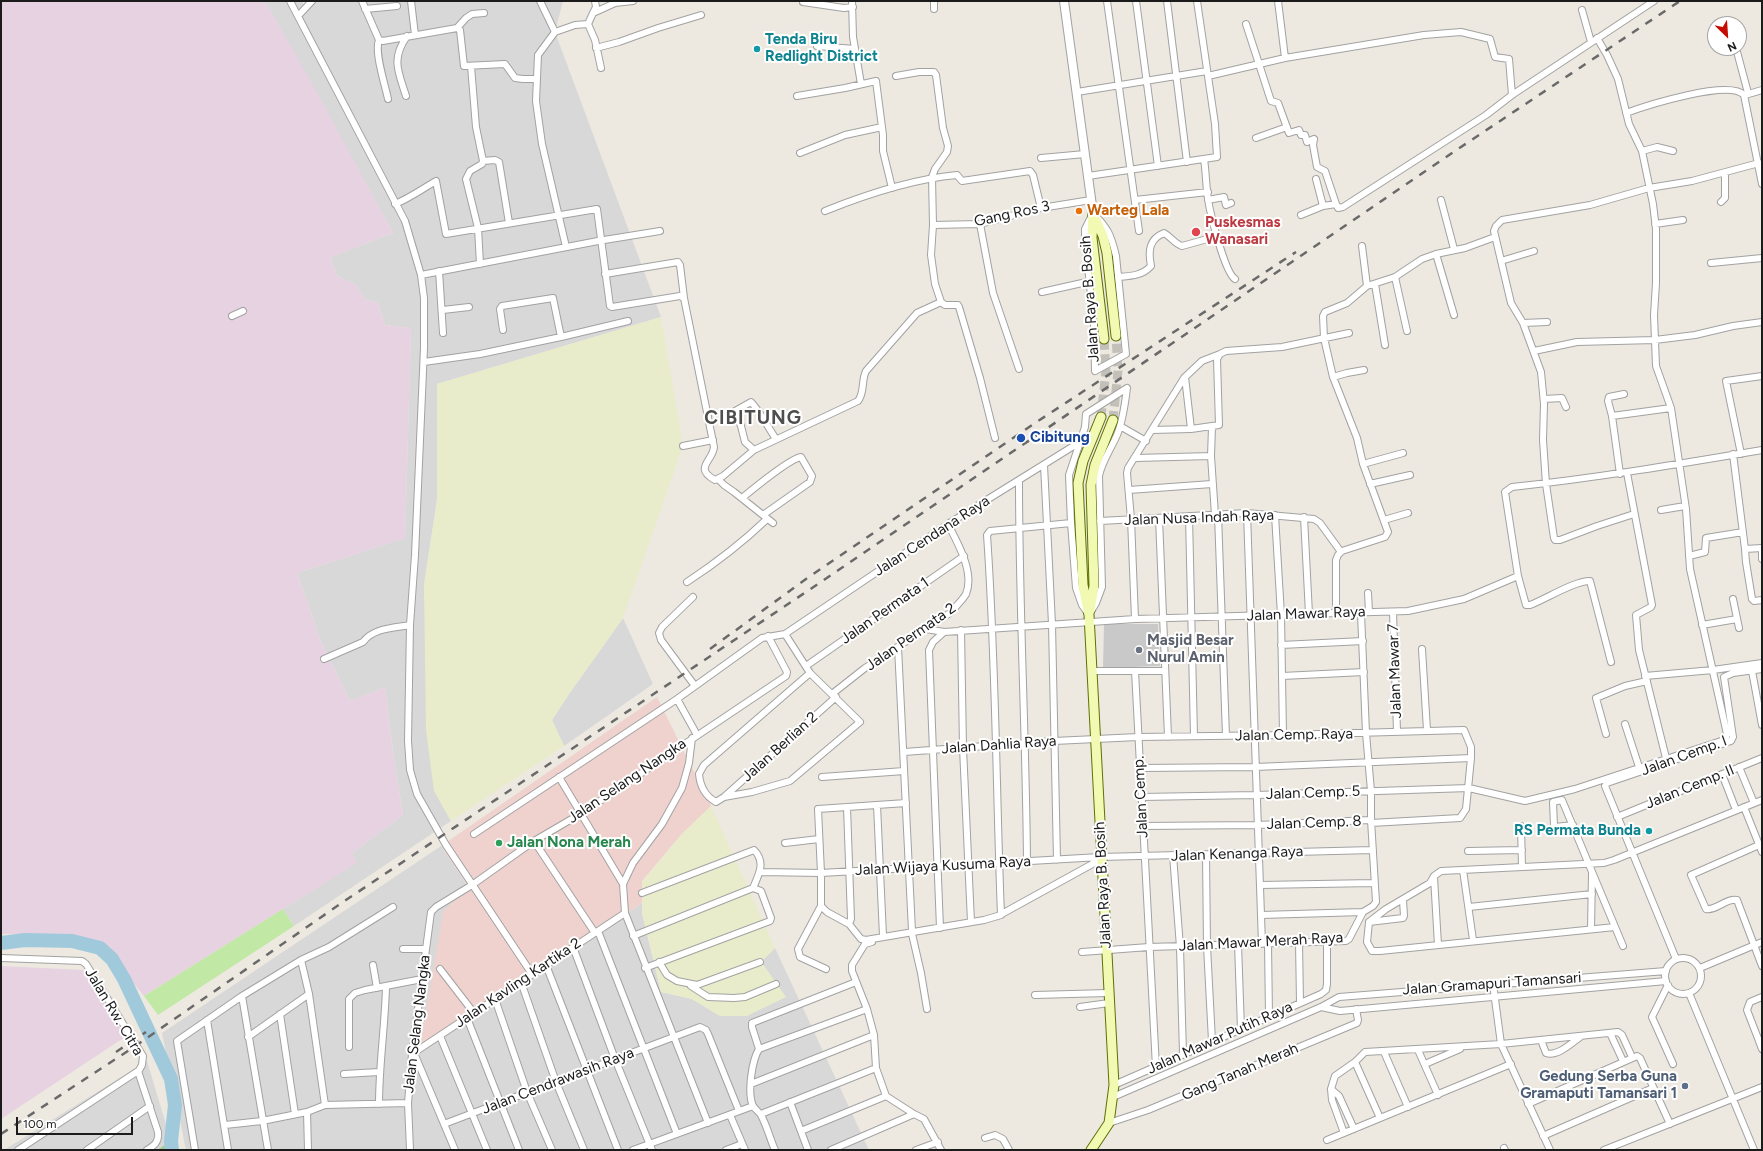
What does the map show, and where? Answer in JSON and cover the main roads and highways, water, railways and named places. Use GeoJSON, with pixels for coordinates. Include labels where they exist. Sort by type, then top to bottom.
{"type":"FeatureCollection","features":[{"type":"Feature","properties":{"kind":"main road"},"geometry":{"type":"LineString","coordinates":[[1104,339],[1092,238],[1093,213],[1103,236],[1107,253],[1116,336]]}},
{"type":"Feature","properties":{"kind":"main road"},"geometry":{"type":"LineString","coordinates":[[1089,618],[1082,585],[1078,484],[1083,461],[1101,417]]}},
{"type":"Feature","properties":{"kind":"main road"},"geometry":{"type":"LineString","coordinates":[[1089,618],[1094,586],[1090,485],[1095,465],[1116,423]]}},
{"type":"Feature","properties":{"kind":"main road","name":"Jalan Raya B. Bosih"},"geometry":{"type":"LineString","coordinates":[[1089,618],[1114,1085],[1109,1123],[1091,1150]]}},
{"type":"Feature","properties":{"kind":"waterway"},"geometry":{"type":"LineString","coordinates":[[1,943],[25,940],[72,941],[100,948],[112,959],[124,979],[171,1079],[175,1105],[171,1141],[172,1150]]}},
{"type":"Feature","properties":{"kind":"tunnel"},"geometry":{"type":"LineString","coordinates":[[1113,420],[1118,371],[1116,336]]}},
{"type":"Feature","properties":{"kind":"tunnel"},"geometry":{"type":"LineString","coordinates":[[1101,417],[1106,371],[1104,339]]}},
{"type":"Feature","properties":{"kind":"railway"},"geometry":{"type":"LineString","coordinates":[[1,1134],[134,1047],[343,902],[815,586],[1458,149],[1680,1]]}},
{"type":"Feature","properties":{"kind":"railway"},"geometry":{"type":"LineString","coordinates":[[710,649],[806,579],[1035,423],[1296,252]]}},
{"type":"Feature","properties":{"kind":"railway"},"geometry":{"type":"LineString","coordinates":[[116,1052],[146,1032]]}},
{"type":"Feature","properties":{"kind":"place","name":"Tenda Biru Redlight District"},"geometry":{"type":"Point","coordinates":[757,49]}},
{"type":"Feature","properties":{"kind":"place","name":"Warteg Lala"},"geometry":{"type":"Point","coordinates":[1079,211]}},
{"type":"Feature","properties":{"kind":"place","name":"Puskesmas Wanasari"},"geometry":{"type":"Point","coordinates":[1196,232]}},
{"type":"Feature","properties":{"kind":"place","name":"Cibitung"},"geometry":{"type":"Point","coordinates":[1021,438]}},
{"type":"Feature","properties":{"kind":"place","name":"Masjid Besar Nurul Amin"},"geometry":{"type":"Point","coordinates":[1139,650]}},
{"type":"Feature","properties":{"kind":"place","name":"RS Permata Bunda"},"geometry":{"type":"Point","coordinates":[1649,831]}},
{"type":"Feature","properties":{"kind":"place","name":"Jalan Nona Merah"},"geometry":{"type":"Point","coordinates":[499,843]}},
{"type":"Feature","properties":{"kind":"place","name":"Gedung Serba Guna Gramaputi Tamansari 1"},"geometry":{"type":"Point","coordinates":[1685,1086]}},
{"type":"Feature","properties":{"kind":"district","name":"CIBITUNG"},"geometry":{"type":"Point","coordinates":[753,418]}}]}
